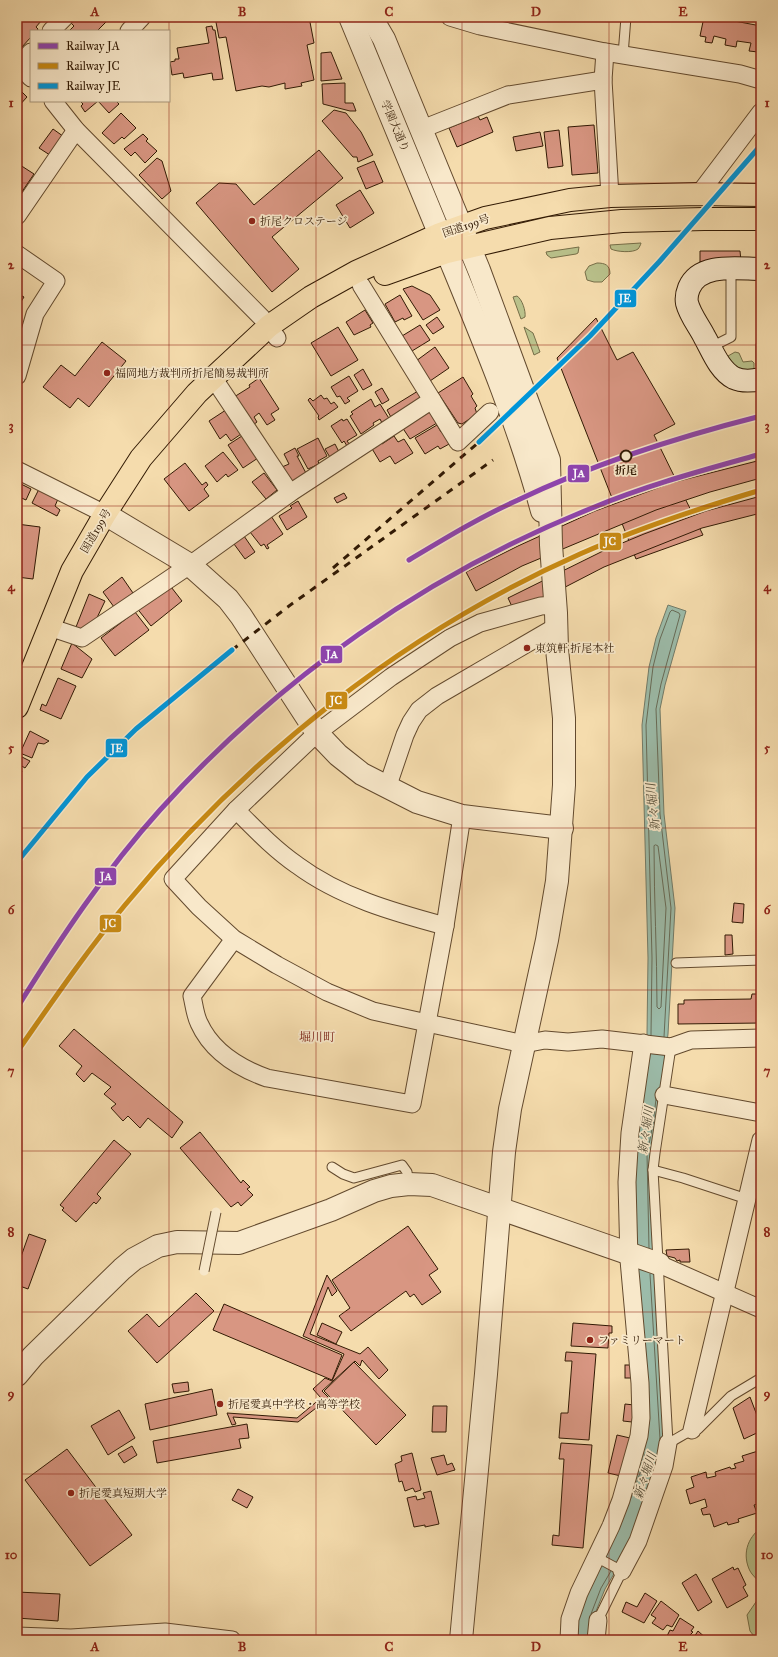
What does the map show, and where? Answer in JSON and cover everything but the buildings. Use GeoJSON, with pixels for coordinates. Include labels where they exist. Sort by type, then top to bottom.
{"type":"FeatureCollection","features":[{"type":"Feature","properties":{"kind":"highway","name":"国道199号"},"geometry":{"type":"LineString","coordinates":[[273,332],[319,310],[361,285],[408,264],[444,243],[461,226],[485,218],[530,207],[570,200],[610,196],[699,194],[761,195]]}},
{"type":"Feature","properties":{"kind":"highway","name":"国道199号"},"geometry":{"type":"LineString","coordinates":[[17,707],[48,627],[72,571],[105,514],[141,458],[197,393],[273,332],[311,298],[356,272],[444,243],[469,247],[550,228],[591,223],[704,219],[761,219]]}},
{"type":"Feature","properties":{"kind":"street"},"geometry":{"type":"LineString","coordinates":[[53,30],[65,17]]}},
{"type":"Feature","properties":{"kind":"street"},"geometry":{"type":"LineString","coordinates":[[130,30],[142,17]]}},
{"type":"Feature","properties":{"kind":"street","name":"学園大通り"},"geometry":{"type":"LineString","coordinates":[[350,17],[444,243],[503,392],[528,464],[551,545]]}},
{"type":"Feature","properties":{"kind":"street"},"geometry":{"type":"LineString","coordinates":[[371,17],[384,39],[461,226],[549,460],[551,545],[557,626],[557,649],[564,718],[564,785],[557,881],[547,940],[510,1109],[504,1152],[485,1382],[461,1640]]}},
{"type":"Feature","properties":{"kind":"street"},"geometry":{"type":"LineString","coordinates":[[450,17],[480,26],[605,52],[740,74],[761,80]]}},
{"type":"Feature","properties":{"kind":"street"},"geometry":{"type":"LineString","coordinates":[[605,52],[603,80],[610,196]]}},
{"type":"Feature","properties":{"kind":"street"},"geometry":{"type":"LineString","coordinates":[[30,53],[18,64],[30,77]]}},
{"type":"Feature","properties":{"kind":"street"},"geometry":{"type":"LineString","coordinates":[[422,129],[508,95],[603,80]]}},
{"type":"Feature","properties":{"kind":"street"},"geometry":{"type":"LineString","coordinates":[[57,102],[76,130],[273,332]]}},
{"type":"Feature","properties":{"kind":"street"},"geometry":{"type":"LineString","coordinates":[[699,194],[761,112]]}},
{"type":"Feature","properties":{"kind":"street"},"geometry":{"type":"LineString","coordinates":[[17,216],[76,130]]}},
{"type":"Feature","properties":{"kind":"street"},"geometry":{"type":"LineString","coordinates":[[17,254],[56,281],[35,314],[17,376]]}},
{"type":"Feature","properties":{"kind":"street"},"geometry":{"type":"LineString","coordinates":[[761,269],[727,269],[703,273],[694,281],[688,291],[687,297],[689,309],[725,370],[734,378],[745,381],[761,379]]}},
{"type":"Feature","properties":{"kind":"street"},"geometry":{"type":"LineString","coordinates":[[361,285],[458,442],[490,412]]}},
{"type":"Feature","properties":{"kind":"street"},"geometry":{"type":"LineString","coordinates":[[214,379],[290,493]]}},
{"type":"Feature","properties":{"kind":"street"},"geometry":{"type":"LineString","coordinates":[[48,627],[82,638],[290,493],[432,400]]}},
{"type":"Feature","properties":{"kind":"street"},"geometry":{"type":"LineString","coordinates":[[17,470],[105,514],[190,564],[228,599],[242,616],[317,733],[338,755],[362,774],[417,802],[462,816],[562,828]]}},
{"type":"Feature","properties":{"kind":"street"},"geometry":{"type":"LineString","coordinates":[[555,605],[541,606],[480,623],[450,638],[391,677],[317,733],[236,810],[173,879],[199,907],[234,939],[277,965],[327,992],[372,1011],[524,1044],[545,1040],[568,1042],[602,1039],[668,1046],[691,1040],[761,1038]]}},
{"type":"Feature","properties":{"kind":"street"},"geometry":{"type":"LineString","coordinates":[[387,788],[410,722],[419,710],[437,696],[557,626]]}},
{"type":"Feature","properties":{"kind":"street"},"geometry":{"type":"LineString","coordinates":[[236,810],[265,839],[297,866],[336,888],[370,904],[445,926]]}},
{"type":"Feature","properties":{"kind":"street"},"geometry":{"type":"LineString","coordinates":[[234,939],[192,996],[198,1022],[218,1049],[230,1060],[249,1071],[267,1078],[412,1104],[445,926],[462,816]]}},
{"type":"Feature","properties":{"kind":"street"},"geometry":{"type":"LineString","coordinates":[[569,1640],[570,1619],[579,1593],[611,1526],[621,1500],[639,1436],[641,1418],[640,1384],[631,1255],[628,1159],[645,1043]]}},
{"type":"Feature","properties":{"kind":"street"},"geometry":{"type":"LineString","coordinates":[[664,1095],[761,1113]]}},
{"type":"Feature","properties":{"kind":"street"},"geometry":{"type":"LineString","coordinates":[[692,1430],[726,1293],[761,1140]]}},
{"type":"Feature","properties":{"kind":"street"},"geometry":{"type":"LineString","coordinates":[[17,1375],[33,1356],[117,1274],[134,1259],[158,1246],[177,1242],[239,1243],[331,1210],[374,1191],[391,1186],[410,1184],[432,1185],[657,1264],[761,1309]]}},
{"type":"Feature","properties":{"kind":"street"},"geometry":{"type":"LineString","coordinates":[[622,1571],[638,1541],[664,1466],[668,1444]]}},
{"type":"Feature","properties":{"kind":"street"},"geometry":{"type":"LineString","coordinates":[[596,1640],[598,1620]]}},
{"type":"Feature","properties":{"kind":"street"},"geometry":{"type":"LineString","coordinates":[[17,1636],[71,1638],[165,1632],[232,1640]]}},
{"type":"Feature","properties":{"kind":"lane"},"geometry":{"type":"LineString","coordinates":[[624,55],[626,17]]}},
{"type":"Feature","properties":{"kind":"lane"},"geometry":{"type":"LineString","coordinates":[[711,347],[731,337],[731,276],[727,269]]}},
{"type":"Feature","properties":{"kind":"lane"},"geometry":{"type":"LineString","coordinates":[[761,346],[761,365]]}},
{"type":"Feature","properties":{"kind":"lane"},"geometry":{"type":"LineString","coordinates":[[676,963],[761,960]]}},
{"type":"Feature","properties":{"kind":"lane"},"geometry":{"type":"LineString","coordinates":[[668,1046],[664,1095],[653,1170],[668,1444],[698,1428],[731,1396],[761,1378]]}},
{"type":"Feature","properties":{"kind":"lane"},"geometry":{"type":"LineString","coordinates":[[332,1167],[343,1174],[354,1178],[402,1165],[407,1172],[410,1184]]}},
{"type":"Feature","properties":{"kind":"lane"},"geometry":{"type":"LineString","coordinates":[[653,1170],[747,1199]]}},
{"type":"Feature","properties":{"kind":"lane"},"geometry":{"type":"LineString","coordinates":[[204,1271],[216,1212]]}},
{"type":"Feature","properties":{"kind":"lane"},"geometry":{"type":"LineString","coordinates":[[596,1557],[622,1571],[598,1620]]}},
{"type":"Feature","properties":{"kind":"green space"},"geometry":{"type":"Polygon","coordinates":[[[641,243],[638,249],[629,252],[611,249],[610,245],[641,243]]]}},
{"type":"Feature","properties":{"kind":"green space"},"geometry":{"type":"Polygon","coordinates":[[[579,247],[578,253],[576,254],[551,258],[546,252],[579,247]]]}},
{"type":"Feature","properties":{"kind":"green space"},"geometry":{"type":"Polygon","coordinates":[[[597,263],[606,265],[609,268],[610,274],[602,282],[587,280],[585,272],[589,266],[597,263]]]}},
{"type":"Feature","properties":{"kind":"green space"},"geometry":{"type":"Polygon","coordinates":[[[517,296],[522,302],[525,312],[525,317],[521,319],[513,297],[517,296]]]}},
{"type":"Feature","properties":{"kind":"green space"},"geometry":{"type":"Polygon","coordinates":[[[524,327],[533,333],[540,352],[534,355],[524,327]]]}},
{"type":"Feature","properties":{"kind":"green space"},"geometry":{"type":"Polygon","coordinates":[[[735,352],[739,353],[743,362],[752,361],[754,363],[754,370],[739,370],[727,359],[728,356],[735,352]]]}},
{"type":"Feature","properties":{"kind":"green space"},"geometry":{"type":"Polygon","coordinates":[[[761,1528],[761,1640],[757,1640],[750,1631],[747,1615],[758,1599],[760,1583],[750,1571],[746,1559],[746,1553],[752,1537],[761,1528]]]}},
{"type":"Feature","properties":{"kind":"water","name":"新々堀川"},"geometry":{"type":"Polygon","coordinates":[[[668,605],[686,611],[665,685],[660,709],[664,814],[675,908],[668,1034],[657,1125],[653,1247],[664,1437],[660,1459],[629,1548],[605,1589],[594,1616],[590,1640],[572,1640],[573,1630],[641,1457],[631,1180],[646,1060],[647,1034],[648,958],[642,725],[649,667],[656,638],[668,605]]]}},
{"type":"Feature","properties":{"kind":"railway"},"geometry":{"type":"LineString","coordinates":[[333,568],[479,442]]}},
{"type":"Feature","properties":{"kind":"railway"},"geometry":{"type":"LineString","coordinates":[[232,650],[289,606],[493,460]]}},
{"type":"Feature","properties":{"kind":"rail line","name":"JE"},"geometry":{"type":"LineString","coordinates":[[479,442],[590,336],[659,262],[761,145]]}},
{"type":"Feature","properties":{"kind":"rail line","name":"JA"},"geometry":{"type":"LineString","coordinates":[[409,560],[462,528],[577,474],[668,442],[761,416]]}},
{"type":"Feature","properties":{"kind":"rail line","name":"JA"},"geometry":{"type":"LineString","coordinates":[[17,1008],[84,906],[120,857],[140,833],[206,762],[254,716],[305,674],[359,634],[414,598],[472,564],[531,535],[592,508],[634,492],[676,478],[761,454]]}},
{"type":"Feature","properties":{"kind":"rail line","name":"JC"},"geometry":{"type":"LineString","coordinates":[[17,1052],[97,941],[125,905],[172,851],[223,799],[276,749],[332,703],[391,660],[452,621],[515,585],[580,554],[647,527],[692,511],[761,490]]}},
{"type":"Feature","properties":{"kind":"rail line","name":"JE"},"geometry":{"type":"LineString","coordinates":[[17,862],[87,777],[136,729],[232,650]]}},
{"type":"Feature","properties":{"kind":"place","name":"折尾クロステージ"},"geometry":{"type":"Point","coordinates":[252,221]}},
{"type":"Feature","properties":{"kind":"place","name":"福岡地方裁判所折尾簡易裁判所"},"geometry":{"type":"Point","coordinates":[107,373]}},
{"type":"Feature","properties":{"kind":"place","name":"折尾"},"geometry":{"type":"Point","coordinates":[626,456]}},
{"type":"Feature","properties":{"kind":"place","name":"東筑軒 折尾本社"},"geometry":{"type":"Point","coordinates":[527,648]}},
{"type":"Feature","properties":{"kind":"place","name":"ファミリーマート"},"geometry":{"type":"Point","coordinates":[590,1340]}},
{"type":"Feature","properties":{"kind":"place","name":"折尾愛真中学校・高等学校"},"geometry":{"type":"Point","coordinates":[220,1404]}},
{"type":"Feature","properties":{"kind":"place","name":"折尾愛真短期大学"},"geometry":{"type":"Point","coordinates":[71,1493]}},
{"type":"Feature","properties":{"kind":"district","name":"堀川町"},"geometry":{"type":"Point","coordinates":[317,1037]}}]}
